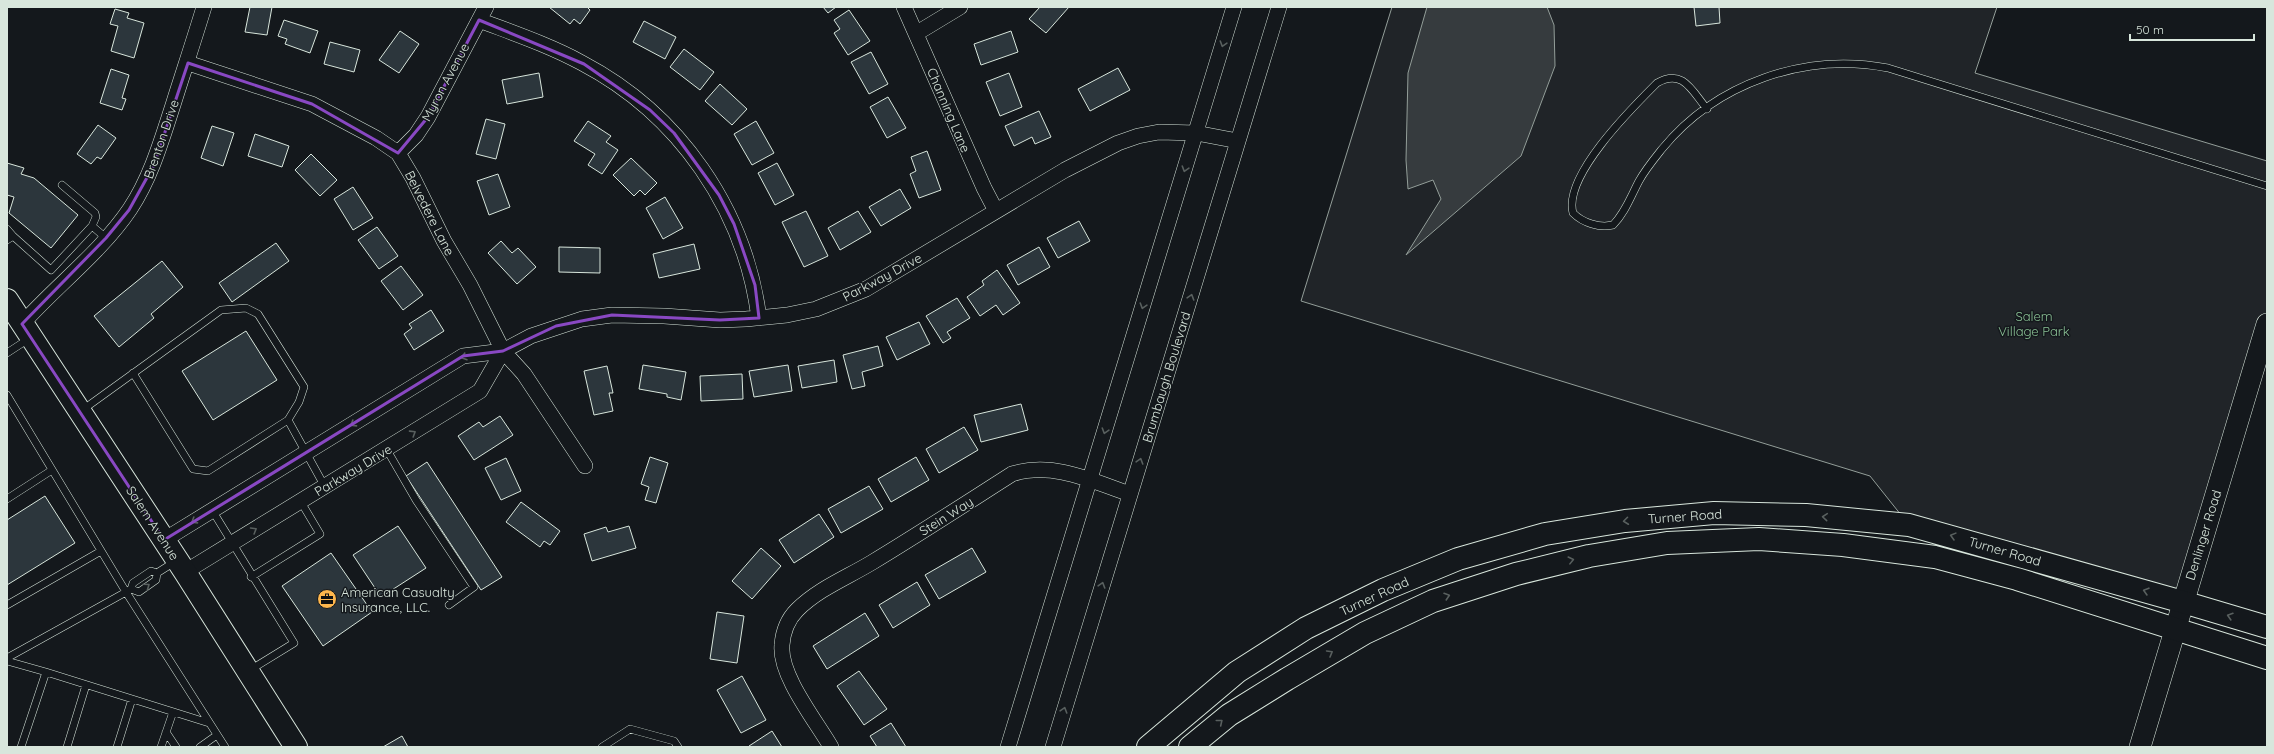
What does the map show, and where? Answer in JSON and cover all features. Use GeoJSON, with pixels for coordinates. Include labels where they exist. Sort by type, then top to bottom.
{"type":"FeatureCollection","features":[{"type":"Feature","properties":{"kind":"main road","name":"Salem Avenue"},"geometry":{"type":"LineString","coordinates":[[7,300],[181,566],[296,747]]}},
{"type":"Feature","properties":{"kind":"main road","name":"Turner Road"},"geometry":{"type":"LineString","coordinates":[[1148,747],[1237,672],[1306,628],[1383,590],[1458,559],[1545,534],[1625,521],[1714,513],[1806,515],[1910,525],[2183,602],[2267,628]]}},
{"type":"Feature","properties":{"kind":"main road","name":"Turner Road"},"geometry":{"type":"LineString","coordinates":[[1190,747],[1229,715],[1287,679],[1365,633],[1433,601],[1516,574],[1589,556],[1667,543],[1759,539],[1843,545],[1935,557],[2017,579],[2267,658]]}},
{"type":"Feature","properties":{"kind":"street","name":"Brenton Drive"},"geometry":{"type":"LineString","coordinates":[[26,331],[129,210],[143,188],[154,165],[188,63],[204,7]]}},
{"type":"Feature","properties":{"kind":"street","name":"Channing Lane"},"geometry":{"type":"LineString","coordinates":[[904,7],[917,33],[950,113],[996,211]]}},
{"type":"Feature","properties":{"kind":"street"},"geometry":{"type":"LineString","coordinates":[[917,33],[960,7]]}},
{"type":"Feature","properties":{"kind":"street"},"geometry":{"type":"LineString","coordinates":[[1008,747],[1234,7]]}},
{"type":"Feature","properties":{"kind":"street","name":"Brumbaugh Boulevard"},"geometry":{"type":"LineString","coordinates":[[1052,747],[1279,7]]}},
{"type":"Feature","properties":{"kind":"street"},"geometry":{"type":"LineString","coordinates":[[482,13],[584,64],[650,110],[674,133],[695,159],[719,195],[734,224],[746,254],[755,285],[759,318]]}},
{"type":"Feature","properties":{"kind":"street","name":"Myron Avenue"},"geometry":{"type":"LineString","coordinates":[[398,153],[416,135],[428,117],[482,13]]}},
{"type":"Feature","properties":{"kind":"street","name":"Belvedere Lane"},"geometry":{"type":"LineString","coordinates":[[188,63],[312,104],[376,138],[398,153],[413,178],[444,241],[470,285],[503,351],[528,379],[585,466]]}},
{"type":"Feature","properties":{"kind":"street","name":"Parkway Drive"},"geometry":{"type":"LineString","coordinates":[[164,540],[463,356],[503,351],[531,336],[582,319],[612,315],[664,316],[720,320],[787,315],[816,309],[866,289],[1065,170],[1118,143],[1138,136],[1159,132],[1196,133],[1238,141]]}},
{"type":"Feature","properties":{"kind":"street","name":"Denlinger Road"},"geometry":{"type":"LineString","coordinates":[[2140,747],[2267,324]]}},
{"type":"Feature","properties":{"kind":"street","name":"Parkway Drive"},"geometry":{"type":"LineString","coordinates":[[181,566],[233,542],[387,450],[480,391],[503,351]]}},
{"type":"Feature","properties":{"kind":"street","name":"Stein Way"},"geometry":{"type":"LineString","coordinates":[[831,747],[787,674],[783,660],[782,645],[785,630],[797,610],[818,592],[870,564],[1012,474],[1027,470],[1056,470],[1130,494]]}},
{"type":"Feature","properties":{"kind":"lane"},"geometry":{"type":"LineString","coordinates":[[1707,109],[1686,83],[1681,80],[1667,78],[1657,83],[1589,161],[1578,178],[1572,198],[1573,213],[1585,221],[1597,226],[1612,225],[1620,218],[1640,180],[1663,148],[1681,129],[1707,109],[1733,91],[1764,77],[1790,69],[1817,64],[1841,63],[1875,65],[2267,186]]}},
{"type":"Feature","properties":{"kind":"lane"},"geometry":{"type":"LineString","coordinates":[[7,229],[10,238],[51,270],[92,226],[96,218],[95,213],[62,185]]}},
{"type":"Feature","properties":{"kind":"lane"},"geometry":{"type":"LineString","coordinates":[[92,226],[106,238]]}},
{"type":"Feature","properties":{"kind":"lane"},"geometry":{"type":"LineString","coordinates":[[80,412],[133,373],[221,310],[246,308],[258,314],[304,387],[299,402],[288,420],[208,471],[193,469],[133,373]]}},
{"type":"Feature","properties":{"kind":"lane"},"geometry":{"type":"LineString","coordinates":[[7,353],[26,331]]}},
{"type":"Feature","properties":{"kind":"lane"},"geometry":{"type":"LineString","coordinates":[[7,395],[101,551],[128,591],[225,747]]}},
{"type":"Feature","properties":{"kind":"lane"},"geometry":{"type":"LineString","coordinates":[[288,420],[325,487]]}},
{"type":"Feature","properties":{"kind":"lane"},"geometry":{"type":"LineString","coordinates":[[387,450],[416,500],[474,587],[449,605]]}},
{"type":"Feature","properties":{"kind":"lane"},"geometry":{"type":"LineString","coordinates":[[7,499],[52,470]]}},
{"type":"Feature","properties":{"kind":"lane"},"geometry":{"type":"LineString","coordinates":[[252,577],[320,534],[301,502]]}},
{"type":"Feature","properties":{"kind":"lane"},"geometry":{"type":"LineString","coordinates":[[212,510],[294,643],[248,671]]}},
{"type":"Feature","properties":{"kind":"lane"},"geometry":{"type":"LineString","coordinates":[[7,605],[101,551]]}},
{"type":"Feature","properties":{"kind":"lane"},"geometry":{"type":"LineString","coordinates":[[7,659],[128,591],[139,592],[156,580],[157,573],[181,566]]}},
{"type":"Feature","properties":{"kind":"lane"},"geometry":{"type":"LineString","coordinates":[[7,659],[86,685],[209,722]]}},
{"type":"Feature","properties":{"kind":"lane"},"geometry":{"type":"LineString","coordinates":[[21,747],[46,672]]}},
{"type":"Feature","properties":{"kind":"lane"},"geometry":{"type":"LineString","coordinates":[[67,747],[86,685]]}},
{"type":"Feature","properties":{"kind":"lane"},"geometry":{"type":"LineString","coordinates":[[117,747],[132,699]]}},
{"type":"Feature","properties":{"kind":"lane"},"geometry":{"type":"LineString","coordinates":[[162,747],[173,712]]}},
{"type":"Feature","properties":{"kind":"lane"},"geometry":{"type":"LineString","coordinates":[[602,747],[630,730],[674,741],[678,747]]}},
{"type":"Feature","properties":{"kind":"lane"},"geometry":{"type":"LineString","coordinates":[[166,732],[176,747]]}},
{"type":"Feature","properties":{"kind":"lane"},"geometry":{"type":"LineString","coordinates":[[200,747],[217,735]]}},
{"type":"Feature","properties":{"kind":"highlighted area"},"geometry":{"type":"Polygon","coordinates":[[[479,20],[584,64],[650,110],[674,133],[719,195],[734,224],[755,285],[759,318],[720,320],[612,315],[556,326],[503,351],[463,356],[164,540],[22,324],[106,238],[129,210],[154,165],[188,63],[312,104],[398,153],[428,117],[479,20]]]}},
{"type":"Feature","properties":{"kind":"green space","name":"Salem Village Park"},"geometry":{"type":"Polygon","coordinates":[[[1392,7],[1997,7],[1975,73],[2267,161],[2267,324],[2183,602],[1909,525],[1870,476],[1301,301],[1392,7]]]}},
{"type":"Feature","properties":{"kind":"shaded area"},"geometry":{"type":"Polygon","coordinates":[[[1427,7],[1547,7],[1554,25],[1555,66],[1521,156],[1406,255],[1441,199],[1433,180],[1408,189],[1406,160],[1408,73],[1427,7]]]}},
{"type":"Feature","properties":{"kind":"building"},"geometry":{"type":"Polygon","coordinates":[[[250,7],[272,7],[267,35],[245,32],[250,7]]]}},
{"type":"Feature","properties":{"kind":"building"},"geometry":{"type":"Polygon","coordinates":[[[549,7],[587,7],[590,10],[580,24],[574,19],[570,24],[549,7]]]}},
{"type":"Feature","properties":{"kind":"building"},"geometry":{"type":"Polygon","coordinates":[[[823,7],[836,7],[828,13],[823,7]]]}},
{"type":"Feature","properties":{"kind":"building"},"geometry":{"type":"Polygon","coordinates":[[[1040,7],[1069,7],[1046,33],[1029,19],[1040,7]]]}},
{"type":"Feature","properties":{"kind":"building"},"geometry":{"type":"Polygon","coordinates":[[[1694,7],[1719,7],[1720,23],[1696,26],[1694,7]]]}},
{"type":"Feature","properties":{"kind":"building"},"geometry":{"type":"Polygon","coordinates":[[[115,9],[129,13],[127,18],[144,23],[134,58],[111,51],[118,26],[110,24],[115,9]]]}},
{"type":"Feature","properties":{"kind":"building"},"geometry":{"type":"Polygon","coordinates":[[[849,10],[870,41],[848,55],[834,33],[840,29],[834,20],[849,10]]]}},
{"type":"Feature","properties":{"kind":"building"},"geometry":{"type":"Polygon","coordinates":[[[284,20],[318,31],[310,53],[285,44],[287,39],[278,36],[284,20]]]}},
{"type":"Feature","properties":{"kind":"building"},"geometry":{"type":"Polygon","coordinates":[[[644,21],[676,37],[665,59],[633,42],[644,21]]]}},
{"type":"Feature","properties":{"kind":"building"},"geometry":{"type":"Polygon","coordinates":[[[400,31],[419,44],[399,73],[379,60],[400,31]]]}},
{"type":"Feature","properties":{"kind":"building"},"geometry":{"type":"Polygon","coordinates":[[[1011,31],[1018,52],[981,65],[974,44],[1011,31]]]}},
{"type":"Feature","properties":{"kind":"building"},"geometry":{"type":"Polygon","coordinates":[[[330,42],[360,50],[354,72],[324,64],[330,42]]]}},
{"type":"Feature","properties":{"kind":"building"},"geometry":{"type":"Polygon","coordinates":[[[684,49],[714,72],[700,90],[670,67],[684,49]]]}},
{"type":"Feature","properties":{"kind":"building"},"geometry":{"type":"Polygon","coordinates":[[[871,52],[888,84],[869,94],[851,62],[871,52]]]}},
{"type":"Feature","properties":{"kind":"building"},"geometry":{"type":"Polygon","coordinates":[[[1118,68],[1130,90],[1090,111],[1078,89],[1118,68]]]}},
{"type":"Feature","properties":{"kind":"building"},"geometry":{"type":"Polygon","coordinates":[[[111,69],[129,75],[122,98],[126,99],[122,110],[100,103],[111,69]]]}},
{"type":"Feature","properties":{"kind":"building"},"geometry":{"type":"Polygon","coordinates":[[[539,73],[543,97],[507,104],[502,80],[539,73]]]}},
{"type":"Feature","properties":{"kind":"building"},"geometry":{"type":"Polygon","coordinates":[[[1009,73],[1022,107],[1000,116],[986,82],[1009,73]]]}},
{"type":"Feature","properties":{"kind":"building"},"geometry":{"type":"Polygon","coordinates":[[[720,84],[747,109],[732,125],[705,101],[720,84]]]}},
{"type":"Feature","properties":{"kind":"building"},"geometry":{"type":"Polygon","coordinates":[[[888,97],[906,128],[887,138],[870,107],[888,97]]]}},
{"type":"Feature","properties":{"kind":"building"},"geometry":{"type":"Polygon","coordinates":[[[1039,111],[1051,137],[1035,144],[1032,137],[1014,146],[1005,126],[1039,111]]]}},
{"type":"Feature","properties":{"kind":"building"},"geometry":{"type":"Polygon","coordinates":[[[486,119],[505,124],[496,159],[476,154],[486,119]]]}},
{"type":"Feature","properties":{"kind":"building"},"geometry":{"type":"Polygon","coordinates":[[[588,121],[611,136],[606,142],[618,150],[602,174],[588,165],[595,154],[574,141],[588,121]]]}},
{"type":"Feature","properties":{"kind":"building"},"geometry":{"type":"Polygon","coordinates":[[[756,121],[774,153],[752,165],[734,134],[756,121]]]}},
{"type":"Feature","properties":{"kind":"building"},"geometry":{"type":"Polygon","coordinates":[[[98,125],[116,138],[101,159],[97,157],[91,164],[77,154],[98,125]]]}},
{"type":"Feature","properties":{"kind":"building"},"geometry":{"type":"Polygon","coordinates":[[[212,126],[234,133],[223,166],[201,158],[212,126]]]}},
{"type":"Feature","properties":{"kind":"building"},"geometry":{"type":"Polygon","coordinates":[[[255,134],[289,146],[282,167],[248,156],[255,134]]]}},
{"type":"Feature","properties":{"kind":"building"},"geometry":{"type":"Polygon","coordinates":[[[927,151],[941,190],[919,198],[910,174],[916,171],[911,157],[927,151]]]}},
{"type":"Feature","properties":{"kind":"building"},"geometry":{"type":"Polygon","coordinates":[[[311,154],[337,180],[320,196],[295,170],[311,154]]]}},
{"type":"Feature","properties":{"kind":"building"},"geometry":{"type":"Polygon","coordinates":[[[631,158],[657,183],[645,195],[640,190],[634,196],[613,175],[631,158]]]}},
{"type":"Feature","properties":{"kind":"building"},"geometry":{"type":"Polygon","coordinates":[[[7,163],[24,168],[21,174],[34,178],[78,215],[51,248],[9,213],[14,197],[7,195],[7,163]]]}},
{"type":"Feature","properties":{"kind":"building"},"geometry":{"type":"Polygon","coordinates":[[[777,163],[794,195],[775,205],[758,173],[777,163]]]}},
{"type":"Feature","properties":{"kind":"building"},"geometry":{"type":"Polygon","coordinates":[[[498,174],[510,207],[489,215],[477,181],[498,174]]]}},
{"type":"Feature","properties":{"kind":"building"},"geometry":{"type":"Polygon","coordinates":[[[353,187],[373,218],[353,230],[334,199],[353,187]]]}},
{"type":"Feature","properties":{"kind":"building"},"geometry":{"type":"Polygon","coordinates":[[[900,189],[911,208],[881,226],[869,207],[900,189]]]}},
{"type":"Feature","properties":{"kind":"building"},"geometry":{"type":"Polygon","coordinates":[[[665,197],[683,228],[663,239],[646,208],[665,197]]]}},
{"type":"Feature","properties":{"kind":"building"},"geometry":{"type":"Polygon","coordinates":[[[806,211],[828,256],[804,267],[782,222],[806,211]]]}},
{"type":"Feature","properties":{"kind":"building"},"geometry":{"type":"Polygon","coordinates":[[[858,211],[871,232],[840,250],[828,228],[858,211]]]}},
{"type":"Feature","properties":{"kind":"building"},"geometry":{"type":"Polygon","coordinates":[[[1079,221],[1090,241],[1058,258],[1047,238],[1079,221]]]}},
{"type":"Feature","properties":{"kind":"building"},"geometry":{"type":"Polygon","coordinates":[[[377,227],[398,256],[379,269],[358,240],[377,227]]]}},
{"type":"Feature","properties":{"kind":"building"},"geometry":{"type":"Polygon","coordinates":[[[501,241],[512,253],[518,248],[536,267],[517,284],[488,253],[501,241]]]}},
{"type":"Feature","properties":{"kind":"building"},"geometry":{"type":"Polygon","coordinates":[[[276,243],[289,261],[232,302],[219,283],[276,243]]]}},
{"type":"Feature","properties":{"kind":"building"},"geometry":{"type":"Polygon","coordinates":[[[694,244],[700,269],[659,278],[653,254],[694,244]]]}},
{"type":"Feature","properties":{"kind":"building"},"geometry":{"type":"Polygon","coordinates":[[[559,247],[600,248],[600,273],[559,272],[559,247]]]}},
{"type":"Feature","properties":{"kind":"building"},"geometry":{"type":"Polygon","coordinates":[[[1039,247],[1050,267],[1018,285],[1007,265],[1039,247]]]}},
{"type":"Feature","properties":{"kind":"building"},"geometry":{"type":"Polygon","coordinates":[[[162,261],[183,287],[151,314],[154,318],[119,347],[94,316],[162,261]]]}},
{"type":"Feature","properties":{"kind":"building"},"geometry":{"type":"Polygon","coordinates":[[[401,266],[423,295],[403,310],[381,281],[401,266]]]}},
{"type":"Feature","properties":{"kind":"building"},"geometry":{"type":"Polygon","coordinates":[[[997,270],[1020,303],[1003,315],[996,305],[980,316],[967,297],[984,285],[982,281],[997,270]]]}},
{"type":"Feature","properties":{"kind":"building"},"geometry":{"type":"Polygon","coordinates":[[[957,298],[970,318],[947,332],[951,338],[943,343],[926,316],[957,298]]]}},
{"type":"Feature","properties":{"kind":"building"},"geometry":{"type":"Polygon","coordinates":[[[431,310],[444,331],[414,350],[404,334],[412,328],[409,324],[431,310]]]}},
{"type":"Feature","properties":{"kind":"building"},"geometry":{"type":"Polygon","coordinates":[[[919,322],[930,344],[897,360],[886,337],[919,322]]]}},
{"type":"Feature","properties":{"kind":"building"},"geometry":{"type":"Polygon","coordinates":[[[246,331],[277,380],[213,420],[182,371],[246,331]]]}},
{"type":"Feature","properties":{"kind":"building"},"geometry":{"type":"Polygon","coordinates":[[[878,346],[883,366],[862,372],[865,386],[852,389],[843,355],[878,346]]]}},
{"type":"Feature","properties":{"kind":"building"},"geometry":{"type":"Polygon","coordinates":[[[834,360],[837,382],[802,388],[798,366],[834,360]]]}},
{"type":"Feature","properties":{"kind":"building"},"geometry":{"type":"Polygon","coordinates":[[[643,365],[686,372],[681,400],[667,397],[667,394],[639,389],[643,365]]]}},
{"type":"Feature","properties":{"kind":"building"},"geometry":{"type":"Polygon","coordinates":[[[788,365],[792,391],[754,397],[749,371],[788,365]]]}},
{"type":"Feature","properties":{"kind":"building"},"geometry":{"type":"Polygon","coordinates":[[[607,366],[613,393],[609,393],[613,411],[594,415],[584,371],[607,366]]]}},
{"type":"Feature","properties":{"kind":"building"},"geometry":{"type":"Polygon","coordinates":[[[742,374],[743,399],[701,401],[700,376],[742,374]]]}},
{"type":"Feature","properties":{"kind":"building"},"geometry":{"type":"Polygon","coordinates":[[[1021,404],[1028,430],[981,442],[974,415],[1021,404]]]}},
{"type":"Feature","properties":{"kind":"building"},"geometry":{"type":"Polygon","coordinates":[[[500,416],[513,435],[474,460],[458,436],[479,422],[483,427],[500,416]]]}},
{"type":"Feature","properties":{"kind":"building"},"geometry":{"type":"Polygon","coordinates":[[[964,427],[978,450],[939,473],[926,449],[964,427]]]}},
{"type":"Feature","properties":{"kind":"building"},"geometry":{"type":"Polygon","coordinates":[[[650,457],[668,463],[656,503],[645,500],[649,487],[641,484],[650,457]]]}},
{"type":"Feature","properties":{"kind":"building"},"geometry":{"type":"Polygon","coordinates":[[[916,457],[929,480],[891,502],[878,479],[916,457]]]}},
{"type":"Feature","properties":{"kind":"building"},"geometry":{"type":"Polygon","coordinates":[[[506,458],[521,491],[501,500],[485,468],[506,458]]]}},
{"type":"Feature","properties":{"kind":"building"},"geometry":{"type":"Polygon","coordinates":[[[427,462],[502,577],[481,590],[406,476],[427,462]]]}},
{"type":"Feature","properties":{"kind":"building"},"geometry":{"type":"Polygon","coordinates":[[[869,486],[883,509],[841,533],[828,509],[869,486]]]}},
{"type":"Feature","properties":{"kind":"building"},"geometry":{"type":"Polygon","coordinates":[[[45,496],[75,543],[7,585],[7,520],[45,496]]]}},
{"type":"Feature","properties":{"kind":"building"},"geometry":{"type":"Polygon","coordinates":[[[521,502],[560,531],[550,545],[544,541],[540,547],[506,522],[521,502]]]}},
{"type":"Feature","properties":{"kind":"building"},"geometry":{"type":"Polygon","coordinates":[[[819,514],[834,537],[794,563],[779,540],[819,514]]]}},
{"type":"Feature","properties":{"kind":"building"},"geometry":{"type":"Polygon","coordinates":[[[398,526],[426,568],[381,597],[353,555],[398,526]]]}},
{"type":"Feature","properties":{"kind":"building"},"geometry":{"type":"Polygon","coordinates":[[[629,526],[636,548],[592,561],[584,534],[606,527],[608,532],[629,526]]]}},
{"type":"Feature","properties":{"kind":"building"},"geometry":{"type":"Polygon","coordinates":[[[761,548],[781,566],[752,599],[732,581],[761,548]]]}},
{"type":"Feature","properties":{"kind":"building"},"geometry":{"type":"Polygon","coordinates":[[[972,548],[986,572],[939,599],[925,575],[972,548]]]}},
{"type":"Feature","properties":{"kind":"building","name":"American Casualty Insurance, LLC."},"geometry":{"type":"Polygon","coordinates":[[[331,553],[372,612],[323,646],[282,586],[331,553]]]}},
{"type":"Feature","properties":{"kind":"building"},"geometry":{"type":"Polygon","coordinates":[[[917,582],[930,605],[893,628],[879,605],[917,582]]]}},
{"type":"Feature","properties":{"kind":"building"},"geometry":{"type":"Polygon","coordinates":[[[717,612],[744,616],[737,663],[710,659],[717,612]]]}},
{"type":"Feature","properties":{"kind":"building"},"geometry":{"type":"Polygon","coordinates":[[[865,613],[879,636],[827,669],[813,646],[865,613]]]}},
{"type":"Feature","properties":{"kind":"building"},"geometry":{"type":"Polygon","coordinates":[[[859,671],[887,709],[864,725],[837,686],[859,671]]]}},
{"type":"Feature","properties":{"kind":"building"},"geometry":{"type":"Polygon","coordinates":[[[742,676],[766,720],[741,733],[717,690],[742,676]]]}},
{"type":"Feature","properties":{"kind":"building"},"geometry":{"type":"Polygon","coordinates":[[[891,723],[906,747],[877,747],[870,736],[891,723]]]}},
{"type":"Feature","properties":{"kind":"building"},"geometry":{"type":"Polygon","coordinates":[[[772,731],[782,747],[749,747],[749,746],[772,731]]]}},
{"type":"Feature","properties":{"kind":"building"},"geometry":{"type":"Polygon","coordinates":[[[402,736],[408,747],[383,747],[402,736]]]}},
{"type":"Feature","properties":{"kind":"place","name":"American Casualty Insurance, LLC."},"geometry":{"type":"Point","coordinates":[327,599]}}]}
